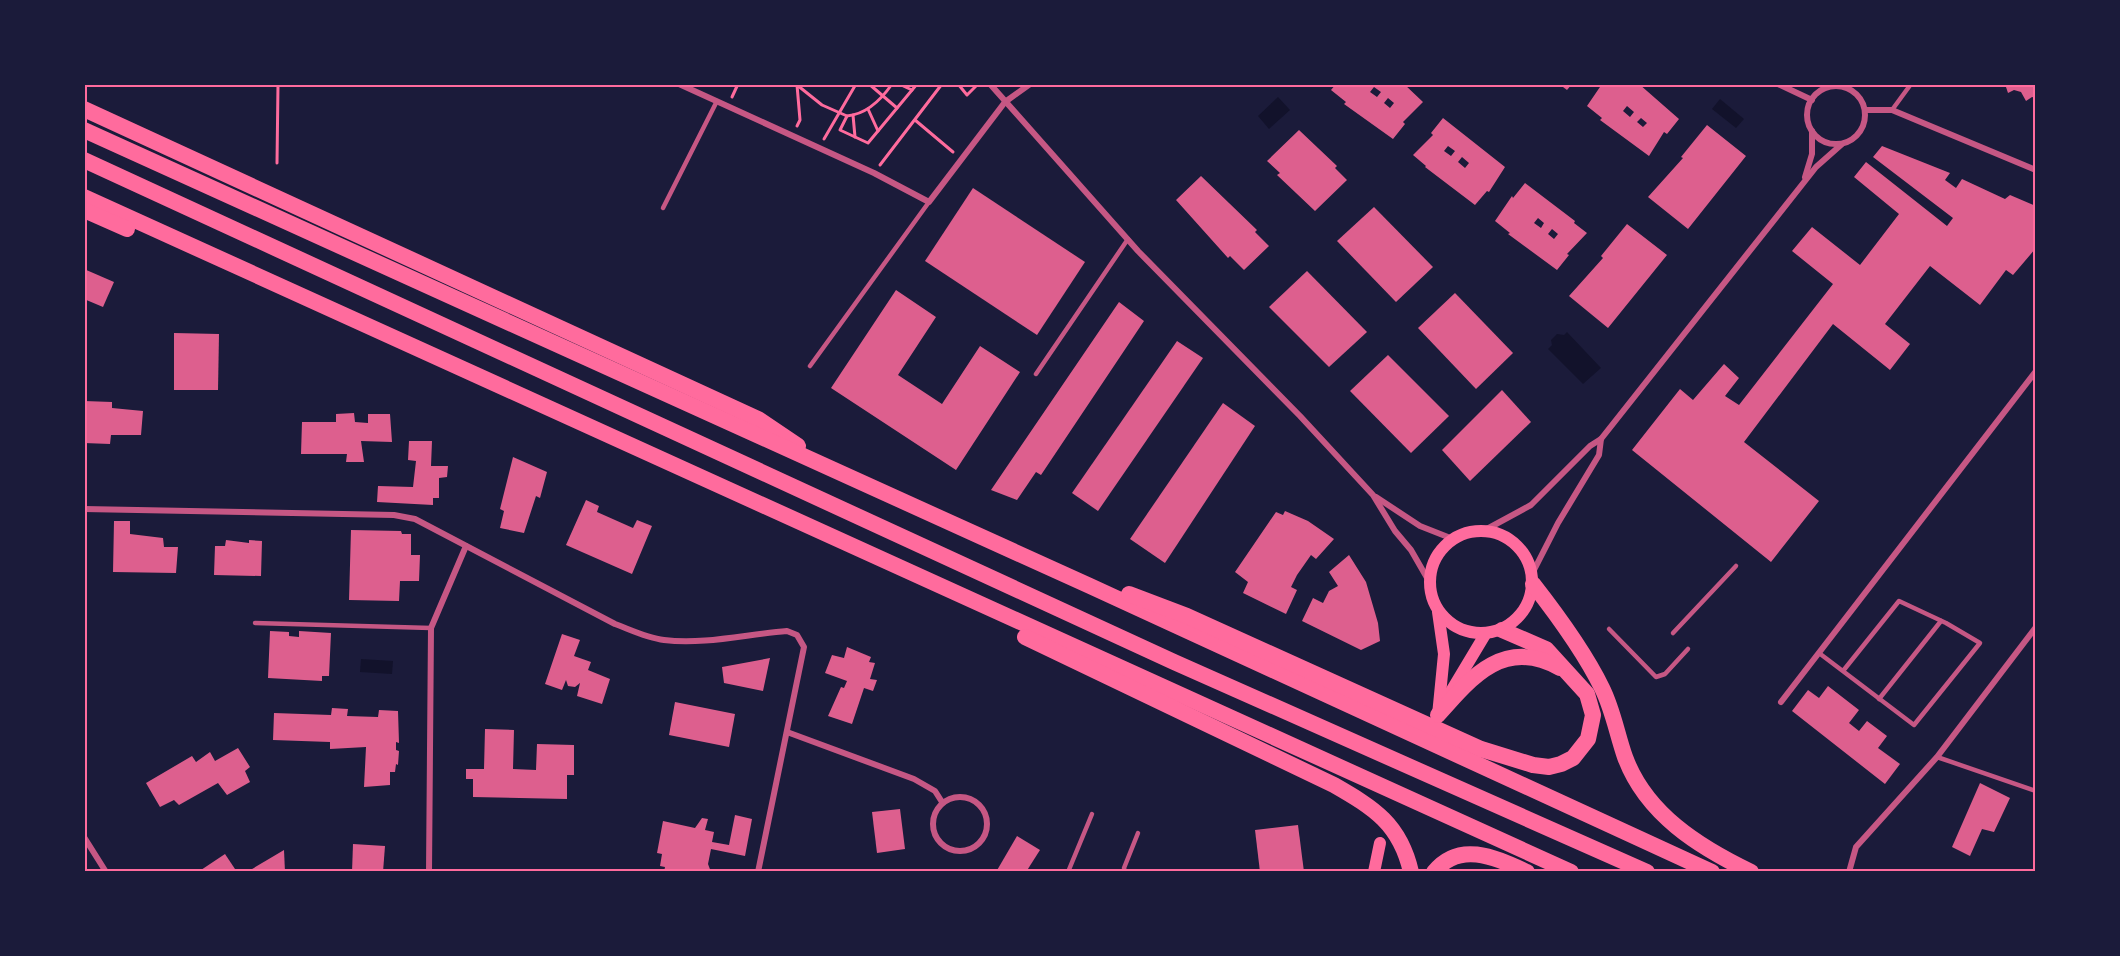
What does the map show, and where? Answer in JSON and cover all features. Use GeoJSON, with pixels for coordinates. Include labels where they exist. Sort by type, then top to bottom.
{"type":"FeatureCollection","features":[{"type":"Feature","properties":{"kind":"highway"},"geometry":{"type":"LineString","coordinates":[[84,109],[758,419],[842,474]]}},
{"type":"Feature","properties":{"kind":"highway"},"geometry":{"type":"LineString","coordinates":[[84,130],[1090,586],[1712,872]]}},
{"type":"Feature","properties":{"kind":"highway"},"geometry":{"type":"LineString","coordinates":[[84,160],[1174,662],[1647,872]]}},
{"type":"Feature","properties":{"kind":"highway"},"geometry":{"type":"LineString","coordinates":[[84,197],[1571,872]]}},
{"type":"Feature","properties":{"kind":"highway"},"geometry":{"type":"LineString","coordinates":[[84,210],[130,230],[161,233]]}},
{"type":"Feature","properties":{"kind":"highway"},"geometry":{"type":"LineString","coordinates":[[821,533],[1073,662],[1334,785],[1368,804],[1382,815],[1400,841],[1411,872]]}},
{"type":"Feature","properties":{"kind":"highway"},"geometry":{"type":"LineString","coordinates":[[1533,579],[1603,688],[1626,759],[1643,791],[1665,818],[1681,830],[1711,851],[1751,872]]}},
{"type":"Feature","properties":{"kind":"highway"},"geometry":{"type":"LineString","coordinates":[[1090,586],[1141,597],[1481,748],[1533,765],[1549,767],[1573,758],[1588,739],[1593,715],[1592,705],[1581,686],[1546,649],[1494,631]]}},
{"type":"Feature","properties":{"kind":"highway"},"geometry":{"type":"LineString","coordinates":[[1438,715],[1471,678],[1495,662],[1521,657],[1538,659],[1569,673]]}},
{"type":"Feature","properties":{"kind":"highway"},"geometry":{"type":"LineString","coordinates":[[1434,872],[1451,857],[1476,853],[1490,856],[1527,872]]}},
{"type":"Feature","properties":{"kind":"main road"},"geometry":{"type":"LineString","coordinates":[[1485,530],[1499,533],[1521,549],[1533,579],[1527,606],[1520,616],[1494,631],[1466,664],[1438,715],[1444,654],[1438,610],[1430,583],[1438,553],[1453,539],[1463,534],[1485,530]]}},
{"type":"Feature","properties":{"kind":"main road"},"geometry":{"type":"LineString","coordinates":[[1438,610],[1459,628],[1494,631]]}},
{"type":"Feature","properties":{"kind":"main road"},"geometry":{"type":"LineString","coordinates":[[1374,872],[1380,843]]}},
{"type":"Feature","properties":{"kind":"street"},"geometry":{"type":"LineString","coordinates":[[679,84],[873,173],[929,202],[1005,102],[1030,84]]}},
{"type":"Feature","properties":{"kind":"street"},"geometry":{"type":"LineString","coordinates":[[990,84],[1128,239],[1300,416],[1373,495],[1395,531],[1411,550],[1430,583]]}},
{"type":"Feature","properties":{"kind":"street"},"geometry":{"type":"LineString","coordinates":[[1778,84],[1812,100]]}},
{"type":"Feature","properties":{"kind":"street"},"geometry":{"type":"LineString","coordinates":[[1485,530],[1531,505],[1590,446],[1601,439],[1802,185],[1842,144],[1850,141],[1862,128],[1865,110],[1857,95],[1842,87],[1825,88],[1812,100],[1807,115],[1812,130],[1812,154],[1802,185]]}},
{"type":"Feature","properties":{"kind":"street"},"geometry":{"type":"LineString","coordinates":[[1865,110],[1892,110],[2036,170]]}},
{"type":"Feature","properties":{"kind":"street"},"geometry":{"type":"LineString","coordinates":[[1812,130],[1825,142],[1842,144]]}},
{"type":"Feature","properties":{"kind":"street"},"geometry":{"type":"LineString","coordinates":[[1781,702],[2036,371]]}},
{"type":"Feature","properties":{"kind":"street"},"geometry":{"type":"LineString","coordinates":[[1533,579],[1563,513],[1599,455],[1601,439]]}},
{"type":"Feature","properties":{"kind":"street"},"geometry":{"type":"LineString","coordinates":[[1373,495],[1420,526],[1453,539]]}},
{"type":"Feature","properties":{"kind":"street"},"geometry":{"type":"LineString","coordinates":[[84,509],[394,515],[415,519],[615,624],[639,634],[664,640],[689,640],[787,631],[797,635],[804,647],[758,872]]}},
{"type":"Feature","properties":{"kind":"street"},"geometry":{"type":"LineString","coordinates":[[429,872],[431,628],[466,546]]}},
{"type":"Feature","properties":{"kind":"street"},"geometry":{"type":"LineString","coordinates":[[1849,872],[1856,848],[1937,757],[2036,627]]}},
{"type":"Feature","properties":{"kind":"street"},"geometry":{"type":"LineString","coordinates":[[787,732],[914,779],[935,791],[942,802]]}},
{"type":"Feature","properties":{"kind":"street"},"geometry":{"type":"LineString","coordinates":[[968,797],[983,809],[987,826],[979,843],[972,848],[954,851],[939,842],[932,826],[933,817],[942,802],[950,798],[968,797]]}},
{"type":"Feature","properties":{"kind":"street"},"geometry":{"type":"LineString","coordinates":[[84,837],[106,872]]}},
{"type":"Feature","properties":{"kind":"lane"},"geometry":{"type":"LineString","coordinates":[[1892,110],[1911,84]]}},
{"type":"Feature","properties":{"kind":"lane"},"geometry":{"type":"LineString","coordinates":[[663,208],[717,101]]}},
{"type":"Feature","properties":{"kind":"lane"},"geometry":{"type":"LineString","coordinates":[[810,366],[929,202]]}},
{"type":"Feature","properties":{"kind":"lane"},"geometry":{"type":"LineString","coordinates":[[1036,374],[1128,239]]}},
{"type":"Feature","properties":{"kind":"lane"},"geometry":{"type":"LineString","coordinates":[[1673,633],[1736,566]]}},
{"type":"Feature","properties":{"kind":"lane"},"geometry":{"type":"LineString","coordinates":[[1819,653],[1914,725],[1980,643],[1899,601],[1843,671]]}},
{"type":"Feature","properties":{"kind":"lane"},"geometry":{"type":"LineString","coordinates":[[1879,699],[1941,621]]}},
{"type":"Feature","properties":{"kind":"lane"},"geometry":{"type":"LineString","coordinates":[[255,623],[431,628]]}},
{"type":"Feature","properties":{"kind":"lane"},"geometry":{"type":"LineString","coordinates":[[1609,628],[1656,677],[1665,674],[1689,649]]}},
{"type":"Feature","properties":{"kind":"lane"},"geometry":{"type":"LineString","coordinates":[[1937,757],[2036,791]]}},
{"type":"Feature","properties":{"kind":"lane"},"geometry":{"type":"LineString","coordinates":[[1068,872],[1092,814]]}},
{"type":"Feature","properties":{"kind":"lane"},"geometry":{"type":"LineString","coordinates":[[1117,870],[1124,870],[1138,833]]}},
{"type":"Feature","properties":{"kind":"path"},"geometry":{"type":"LineString","coordinates":[[278,84],[278,163]]}},
{"type":"Feature","properties":{"kind":"path"},"geometry":{"type":"LineString","coordinates":[[797,84],[806,94],[847,116],[868,109],[884,96],[892,84]]}},
{"type":"Feature","properties":{"kind":"path"},"geometry":{"type":"LineString","coordinates":[[793,136],[800,120],[797,84]]}},
{"type":"Feature","properties":{"kind":"path"},"geometry":{"type":"LineString","coordinates":[[819,148],[856,84]]}},
{"type":"Feature","properties":{"kind":"path"},"geometry":{"type":"LineString","coordinates":[[869,84],[897,108]]}},
{"type":"Feature","properties":{"kind":"path"},"geometry":{"type":"LineString","coordinates":[[899,84],[912,90]]}},
{"type":"Feature","properties":{"kind":"path"},"geometry":{"type":"LineString","coordinates":[[847,116],[840,130],[868,143],[917,84]]}},
{"type":"Feature","properties":{"kind":"path"},"geometry":{"type":"LineString","coordinates":[[873,173],[942,84]]}},
{"type":"Feature","properties":{"kind":"path"},"geometry":{"type":"LineString","coordinates":[[958,84],[967,95],[978,84]]}},
{"type":"Feature","properties":{"kind":"path"},"geometry":{"type":"LineString","coordinates":[[868,109],[878,131]]}},
{"type":"Feature","properties":{"kind":"path"},"geometry":{"type":"LineString","coordinates":[[853,115],[855,137]]}},
{"type":"Feature","properties":{"kind":"path"},"geometry":{"type":"LineString","coordinates":[[915,120],[962,160]]}},
{"type":"Feature","properties":{"kind":"shaded area"},"geometry":{"type":"Polygon","coordinates":[[[1278,97],[1290,110],[1269,129],[1258,116],[1278,97]]]}},
{"type":"Feature","properties":{"kind":"shaded area"},"geometry":{"type":"Polygon","coordinates":[[[1720,99],[1744,119],[1736,128],[1712,109],[1720,99]]]}},
{"type":"Feature","properties":{"kind":"shaded area"},"geometry":{"type":"Polygon","coordinates":[[[1567,332],[1601,368],[1583,384],[1548,349],[1552,345],[1551,340],[1557,334],[1564,335],[1567,332]]]}},
{"type":"Feature","properties":{"kind":"shaded area"},"geometry":{"type":"Polygon","coordinates":[[[361,659],[393,661],[392,674],[360,672],[361,659]]]}},
{"type":"Feature","properties":{"kind":"building"},"geometry":{"type":"Polygon","coordinates":[[[1336,84],[1404,84],[1423,102],[1403,122],[1405,124],[1393,139],[1344,104],[1346,102],[1331,90],[1336,84]],[[1374,87],[1370,92],[1377,97],[1381,92],[1374,87]],[[1388,98],[1384,103],[1390,108],[1394,103],[1388,98]]]}},
{"type":"Feature","properties":{"kind":"building"},"geometry":{"type":"Polygon","coordinates":[[[1559,84],[1572,84],[1567,90],[1559,84]]]}},
{"type":"Feature","properties":{"kind":"building"},"geometry":{"type":"Polygon","coordinates":[[[1602,84],[1639,84],[1679,119],[1667,134],[1664,132],[1649,156],[1600,120],[1602,118],[1587,106],[1602,84]],[[1627,106],[1623,111],[1630,117],[1634,112],[1627,106]],[[1641,118],[1637,122],[1643,127],[1647,123],[1641,118]]]}},
{"type":"Feature","properties":{"kind":"building"},"geometry":{"type":"Polygon","coordinates":[[[2005,84],[2036,84],[2036,98],[2032,97],[2026,101],[2021,92],[2014,90],[2008,93],[2005,84]]]}},
{"type":"Feature","properties":{"kind":"building"},"geometry":{"type":"Polygon","coordinates":[[[1443,118],[1505,167],[1489,192],[1487,191],[1475,205],[1425,167],[1413,155],[1433,135],[1431,133],[1443,118]],[[1448,146],[1444,151],[1451,156],[1455,151],[1448,146]],[[1462,157],[1458,162],[1465,168],[1469,163],[1462,157]]]}},
{"type":"Feature","properties":{"kind":"building"},"geometry":{"type":"Polygon","coordinates":[[[1707,125],[1746,156],[1688,229],[1648,197],[1683,158],[1681,157],[1707,125]]]}},
{"type":"Feature","properties":{"kind":"building"},"geometry":{"type":"Polygon","coordinates":[[[1299,130],[1337,166],[1335,168],[1347,180],[1315,211],[1277,175],[1280,173],[1267,161],[1299,130]]]}},
{"type":"Feature","properties":{"kind":"building"},"geometry":{"type":"Polygon","coordinates":[[[1882,146],[1950,173],[1945,180],[1956,188],[1962,179],[2005,199],[2010,195],[2036,206],[2036,248],[2013,275],[2006,270],[1980,305],[1930,266],[1885,324],[1910,344],[1890,370],[1833,324],[1744,442],[1819,501],[1771,562],[1632,450],[1680,389],[1693,400],[1724,364],[1739,378],[1725,396],[1739,405],[1833,284],[1792,251],[1812,227],[1860,265],[1899,214],[1854,177],[1866,162],[1947,226],[1953,218],[1873,157],[1882,146]]]}},
{"type":"Feature","properties":{"kind":"building"},"geometry":{"type":"Polygon","coordinates":[[[1201,176],[1257,230],[1255,232],[1269,246],[1244,270],[1230,256],[1228,258],[1176,200],[1201,176]]]}},
{"type":"Feature","properties":{"kind":"building"},"geometry":{"type":"Polygon","coordinates":[[[1525,183],[1575,221],[1574,223],[1587,233],[1567,254],[1569,255],[1557,270],[1508,234],[1510,233],[1495,221],[1512,196],[1513,198],[1525,183]],[[1538,218],[1534,223],[1541,228],[1544,223],[1538,218]],[[1552,229],[1548,234],[1554,239],[1558,234],[1552,229]]]}},
{"type":"Feature","properties":{"kind":"building"},"geometry":{"type":"Polygon","coordinates":[[[973,188],[1085,262],[1037,335],[925,261],[973,188]]]}},
{"type":"Feature","properties":{"kind":"building"},"geometry":{"type":"Polygon","coordinates":[[[1374,207],[1433,267],[1396,302],[1337,241],[1374,207]]]}},
{"type":"Feature","properties":{"kind":"building"},"geometry":{"type":"Polygon","coordinates":[[[1627,224],[1667,255],[1608,328],[1569,296],[1603,258],[1601,256],[1627,224]]]}},
{"type":"Feature","properties":{"kind":"building"},"geometry":{"type":"Polygon","coordinates":[[[84,269],[114,282],[103,307],[84,299],[84,269]]]}},
{"type":"Feature","properties":{"kind":"building"},"geometry":{"type":"Polygon","coordinates":[[[1307,271],[1367,332],[1329,367],[1269,307],[1307,271]]]}},
{"type":"Feature","properties":{"kind":"building"},"geometry":{"type":"Polygon","coordinates":[[[896,290],[936,317],[898,375],[942,404],[980,346],[1020,372],[956,470],[831,388],[896,290]]]}},
{"type":"Feature","properties":{"kind":"building"},"geometry":{"type":"Polygon","coordinates":[[[1455,293],[1513,353],[1476,389],[1418,328],[1455,293]]]}},
{"type":"Feature","properties":{"kind":"building"},"geometry":{"type":"Polygon","coordinates":[[[1119,302],[1144,321],[1041,475],[1036,472],[1017,500],[991,490],[1119,302]]]}},
{"type":"Feature","properties":{"kind":"building"},"geometry":{"type":"Polygon","coordinates":[[[174,333],[219,334],[218,390],[174,390],[174,333]]]}},
{"type":"Feature","properties":{"kind":"building"},"geometry":{"type":"Polygon","coordinates":[[[1177,341],[1203,358],[1098,511],[1072,493],[1177,341]]]}},
{"type":"Feature","properties":{"kind":"building"},"geometry":{"type":"Polygon","coordinates":[[[1388,355],[1449,416],[1411,453],[1350,391],[1388,355]]]}},
{"type":"Feature","properties":{"kind":"building"},"geometry":{"type":"Polygon","coordinates":[[[1502,390],[1531,422],[1470,481],[1442,450],[1502,390]]]}},
{"type":"Feature","properties":{"kind":"building"},"geometry":{"type":"Polygon","coordinates":[[[84,401],[112,402],[112,408],[143,411],[141,435],[111,435],[110,444],[84,443],[84,401]]]}},
{"type":"Feature","properties":{"kind":"building"},"geometry":{"type":"Polygon","coordinates":[[[1223,403],[1255,426],[1165,563],[1130,539],[1223,403]]]}},
{"type":"Feature","properties":{"kind":"building"},"geometry":{"type":"Polygon","coordinates":[[[354,413],[355,422],[368,423],[368,414],[390,414],[392,442],[361,441],[364,462],[346,462],[347,454],[301,454],[302,422],[336,422],[336,414],[354,413]]]}},
{"type":"Feature","properties":{"kind":"building"},"geometry":{"type":"Polygon","coordinates":[[[409,441],[432,441],[431,466],[448,466],[447,477],[439,478],[439,498],[433,498],[433,505],[377,502],[378,486],[413,487],[416,461],[408,460],[409,441]]]}},
{"type":"Feature","properties":{"kind":"building"},"geometry":{"type":"Polygon","coordinates":[[[513,457],[547,472],[540,498],[536,496],[524,533],[500,528],[504,511],[500,509],[513,457]]]}},
{"type":"Feature","properties":{"kind":"building"},"geometry":{"type":"Polygon","coordinates":[[[586,500],[599,506],[597,512],[633,528],[637,520],[652,526],[632,574],[566,545],[586,500]]]}},
{"type":"Feature","properties":{"kind":"building"},"geometry":{"type":"Polygon","coordinates":[[[1285,511],[1308,521],[1334,539],[1316,559],[1311,555],[1297,575],[1291,587],[1297,590],[1286,614],[1243,593],[1248,582],[1235,572],[1276,512],[1283,515],[1285,511]]]}},
{"type":"Feature","properties":{"kind":"building"},"geometry":{"type":"Polygon","coordinates":[[[114,521],[130,521],[130,534],[163,538],[164,547],[178,547],[176,573],[113,572],[114,521]]]}},
{"type":"Feature","properties":{"kind":"building"},"geometry":{"type":"Polygon","coordinates":[[[351,530],[401,531],[402,534],[411,534],[411,555],[420,555],[419,581],[400,581],[399,601],[349,600],[351,530]]]}},
{"type":"Feature","properties":{"kind":"building"},"geometry":{"type":"Polygon","coordinates":[[[226,540],[249,543],[249,540],[262,541],[261,576],[214,575],[215,546],[225,546],[226,540]]]}},
{"type":"Feature","properties":{"kind":"building"},"geometry":{"type":"Polygon","coordinates":[[[1349,555],[1366,582],[1378,623],[1380,641],[1361,650],[1302,621],[1313,598],[1323,603],[1329,591],[1338,586],[1329,572],[1349,555]]]}},
{"type":"Feature","properties":{"kind":"building"},"geometry":{"type":"Polygon","coordinates":[[[270,631],[289,632],[289,636],[299,637],[299,631],[331,633],[329,676],[322,676],[322,681],[268,678],[270,631]]]}},
{"type":"Feature","properties":{"kind":"building"},"geometry":{"type":"Polygon","coordinates":[[[562,634],[580,640],[574,656],[591,662],[588,670],[610,679],[602,704],[577,696],[580,683],[575,687],[568,686],[566,680],[562,690],[545,684],[562,634]]]}},
{"type":"Feature","properties":{"kind":"building"},"geometry":{"type":"Polygon","coordinates":[[[847,647],[871,657],[869,662],[875,663],[870,679],[877,680],[873,691],[864,688],[852,724],[828,716],[841,687],[844,688],[847,681],[825,673],[832,655],[844,658],[847,647]]]}},
{"type":"Feature","properties":{"kind":"building"},"geometry":{"type":"Polygon","coordinates":[[[770,658],[763,691],[724,683],[722,667],[770,658]]]}},
{"type":"Feature","properties":{"kind":"building"},"geometry":{"type":"Polygon","coordinates":[[[1828,686],[1859,710],[1849,723],[1859,731],[1867,721],[1887,736],[1878,748],[1900,764],[1885,784],[1792,711],[1808,690],[1819,698],[1828,686]]]}},
{"type":"Feature","properties":{"kind":"building"},"geometry":{"type":"Polygon","coordinates":[[[675,702],[735,714],[729,747],[669,735],[675,702]]]}},
{"type":"Feature","properties":{"kind":"building"},"geometry":{"type":"Polygon","coordinates":[[[332,708],[348,709],[347,716],[378,717],[379,710],[398,711],[399,743],[396,742],[396,750],[399,751],[398,765],[396,764],[395,772],[390,772],[390,785],[364,787],[366,747],[330,749],[330,742],[273,740],[274,713],[331,715],[332,708]]]}},
{"type":"Feature","properties":{"kind":"building"},"geometry":{"type":"Polygon","coordinates":[[[485,729],[514,730],[513,769],[536,770],[537,744],[574,745],[574,775],[567,775],[567,799],[473,797],[473,779],[466,779],[466,769],[484,769],[485,729]]]}},
{"type":"Feature","properties":{"kind":"building"},"geometry":{"type":"Polygon","coordinates":[[[238,748],[250,767],[245,771],[250,782],[227,795],[218,783],[179,805],[174,800],[160,807],[146,783],[192,756],[196,762],[210,752],[215,761],[238,748]]]}},
{"type":"Feature","properties":{"kind":"building"},"geometry":{"type":"Polygon","coordinates":[[[1980,783],[2010,798],[1994,832],[1982,829],[1970,856],[1952,847],[1980,783]]]}},
{"type":"Feature","properties":{"kind":"building"},"geometry":{"type":"Polygon","coordinates":[[[900,809],[905,849],[877,853],[872,812],[900,809]]]}},
{"type":"Feature","properties":{"kind":"building"},"geometry":{"type":"Polygon","coordinates":[[[735,815],[752,819],[745,856],[711,849],[708,864],[711,872],[664,872],[665,867],[660,866],[662,854],[657,853],[663,821],[695,828],[702,818],[708,819],[705,830],[714,832],[712,842],[729,845],[735,815]]]}},
{"type":"Feature","properties":{"kind":"building"},"geometry":{"type":"Polygon","coordinates":[[[1298,825],[1304,872],[1260,872],[1255,830],[1298,825]]]}},
{"type":"Feature","properties":{"kind":"building"},"geometry":{"type":"Polygon","coordinates":[[[1017,836],[1040,850],[1026,872],[996,872],[1017,836]]]}},
{"type":"Feature","properties":{"kind":"building"},"geometry":{"type":"Polygon","coordinates":[[[353,844],[385,846],[383,872],[352,872],[353,844]]]}},
{"type":"Feature","properties":{"kind":"building"},"geometry":{"type":"Polygon","coordinates":[[[284,850],[285,872],[247,872],[284,850]]]}},
{"type":"Feature","properties":{"kind":"building"},"geometry":{"type":"Polygon","coordinates":[[[225,854],[237,872],[198,872],[225,854]]]}}]}
